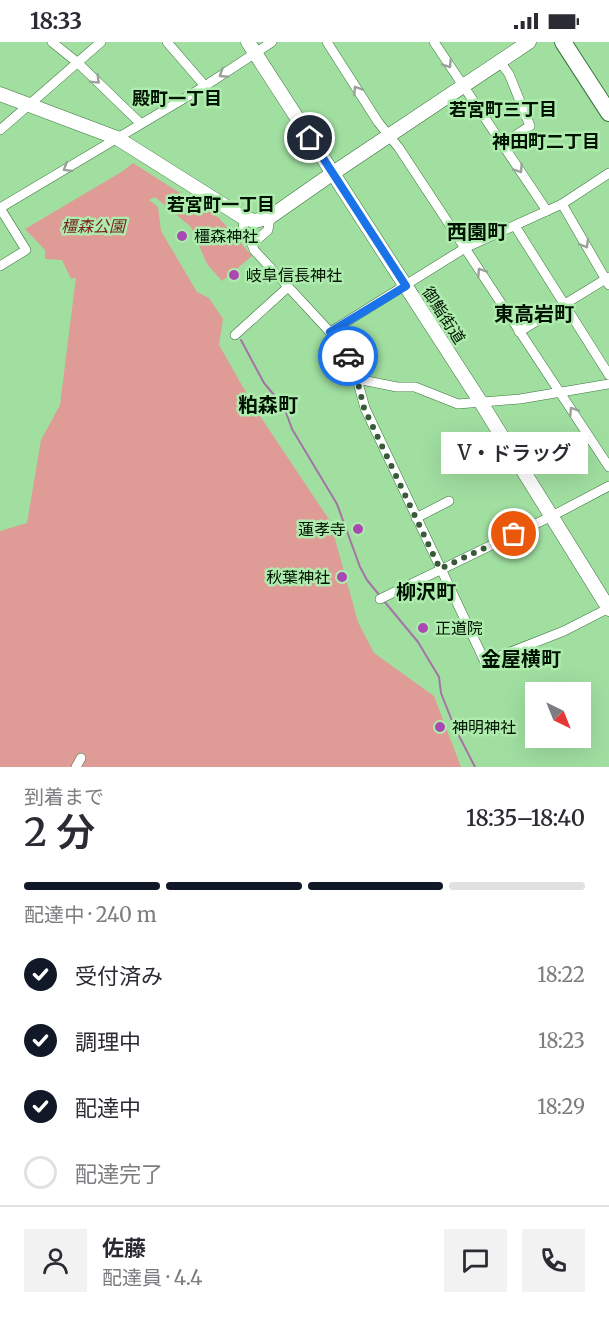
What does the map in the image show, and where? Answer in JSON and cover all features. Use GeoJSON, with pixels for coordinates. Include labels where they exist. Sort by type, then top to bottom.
{"type":"FeatureCollection","features":[{"type":"Feature","properties":{"kind":"highway"},"geometry":{"type":"LineString","coordinates":[[563,42],[609,113]]}},
{"type":"Feature","properties":{"kind":"highway"},"geometry":{"type":"LineString","coordinates":[[571,42],[609,101]]}},
{"type":"Feature","properties":{"kind":"street"},"geometry":{"type":"LineString","coordinates":[[52,42],[78,63],[140,123]]}},
{"type":"Feature","properties":{"kind":"street"},"geometry":{"type":"LineString","coordinates":[[0,130],[101,42]]}},
{"type":"Feature","properties":{"kind":"street"},"geometry":{"type":"LineString","coordinates":[[167,42],[205,86]]}},
{"type":"Feature","properties":{"kind":"street"},"geometry":{"type":"LineString","coordinates":[[0,266],[26,250],[0,208],[205,86],[252,47],[272,42]]}},
{"type":"Feature","properties":{"kind":"street"},"geometry":{"type":"LineString","coordinates":[[327,42],[378,122],[399,147],[609,467]]}},
{"type":"Feature","properties":{"kind":"street"},"geometry":{"type":"LineString","coordinates":[[434,42],[547,211]]}},
{"type":"Feature","properties":{"kind":"street"},"geometry":{"type":"LineString","coordinates":[[0,94],[117,138],[243,219],[255,221],[270,217],[529,42]]}},
{"type":"Feature","properties":{"kind":"street","name":"御鮨街道"},"geometry":{"type":"LineString","coordinates":[[252,47],[480,401],[609,608]]}},
{"type":"Feature","properties":{"kind":"street"},"geometry":{"type":"LineString","coordinates":[[500,62],[509,74],[530,126],[502,144]]}},
{"type":"Feature","properties":{"kind":"street"},"geometry":{"type":"LineString","coordinates":[[330,332],[465,248],[562,204],[609,173]]}},
{"type":"Feature","properties":{"kind":"street"},"geometry":{"type":"LineString","coordinates":[[519,332],[608,280],[562,204]]}},
{"type":"Feature","properties":{"kind":"street"},"geometry":{"type":"LineString","coordinates":[[252,244],[268,230],[270,217]]}},
{"type":"Feature","properties":{"kind":"street"},"geometry":{"type":"LineString","coordinates":[[243,219],[243,230],[254,250],[330,332],[349,356],[364,408],[484,663],[564,631],[609,608]]}},
{"type":"Feature","properties":{"kind":"street"},"geometry":{"type":"LineString","coordinates":[[515,226],[609,375]]}},
{"type":"Feature","properties":{"kind":"street"},"geometry":{"type":"LineString","coordinates":[[235,335],[287,288]]}},
{"type":"Feature","properties":{"kind":"street"},"geometry":{"type":"LineString","coordinates":[[357,379],[397,387],[415,387],[458,404],[520,399],[609,384]]}},
{"type":"Feature","properties":{"kind":"street"},"geometry":{"type":"LineString","coordinates":[[380,599],[609,486]]}},
{"type":"Feature","properties":{"kind":"street"},"geometry":{"type":"LineString","coordinates":[[416,518],[449,501]]}},
{"type":"Feature","properties":{"kind":"street"},"geometry":{"type":"LineString","coordinates":[[76,767],[81,758]]}},
{"type":"Feature","properties":{"kind":"green space","name":"橿森公園"},"geometry":{"type":"Polygon","coordinates":[[[133,163],[219,218],[252,256],[222,281],[207,264],[191,227],[155,197],[149,200],[158,207],[161,231],[197,292],[209,298],[223,319],[219,345],[256,410],[330,521],[358,622],[374,653],[434,696],[461,767],[0,767],[0,531],[27,523],[41,440],[60,405],[76,277],[71,279],[62,260],[45,259],[45,250],[25,229],[133,163]]]}},
{"type":"Feature","properties":{"kind":"waterway"},"geometry":{"type":"LineString","coordinates":[[241,340],[264,383],[284,407],[292,429],[337,504],[360,567],[380,596]]}},
{"type":"Feature","properties":{"kind":"waterway"},"geometry":{"type":"LineString","coordinates":[[384,601],[418,642],[439,677],[441,693],[454,726],[475,767]]}},
{"type":"Feature","properties":{"kind":"way so far"},"geometry":{"type":"LineString","coordinates":[[348,356],[357,379],[364,408],[440,569],[514,534]]}},
{"type":"Feature","properties":{"kind":"place","name":"橿森神社"},"geometry":{"type":"Point","coordinates":[182,236]}},
{"type":"Feature","properties":{"kind":"place","name":"岐阜信長神社"},"geometry":{"type":"Point","coordinates":[234,275]}},
{"type":"Feature","properties":{"kind":"place","name":"蓮孝寺"},"geometry":{"type":"Point","coordinates":[358,529]}},
{"type":"Feature","properties":{"kind":"place","name":"V・ドラッグ"},"geometry":{"type":"Point","coordinates":[514,534]}},
{"type":"Feature","properties":{"kind":"place","name":"秋葉神社"},"geometry":{"type":"Point","coordinates":[342,577]}},
{"type":"Feature","properties":{"kind":"place","name":"正道院"},"geometry":{"type":"Point","coordinates":[423,628]}},
{"type":"Feature","properties":{"kind":"place","name":"神明神社"},"geometry":{"type":"Point","coordinates":[440,727]}},
{"type":"Feature","properties":{"kind":"district","name":"殿町一丁目"},"geometry":{"type":"Point","coordinates":[177,98]}},
{"type":"Feature","properties":{"kind":"district","name":"若宮町三丁目"},"geometry":{"type":"Point","coordinates":[503,109]}},
{"type":"Feature","properties":{"kind":"district","name":"神田町二丁目"},"geometry":{"type":"Point","coordinates":[546,141]}},
{"type":"Feature","properties":{"kind":"district","name":"若宮町一丁目"},"geometry":{"type":"Point","coordinates":[221,204]}},
{"type":"Feature","properties":{"kind":"district","name":"西園町"},"geometry":{"type":"Point","coordinates":[477,231]}},
{"type":"Feature","properties":{"kind":"district","name":"東高岩町"},"geometry":{"type":"Point","coordinates":[534,313]}},
{"type":"Feature","properties":{"kind":"district","name":"粕森町"},"geometry":{"type":"Point","coordinates":[268,404]}},
{"type":"Feature","properties":{"kind":"district","name":"柳沢町"},"geometry":{"type":"Point","coordinates":[426,591]}},
{"type":"Feature","properties":{"kind":"district","name":"金屋横町"},"geometry":{"type":"Point","coordinates":[521,658]}},
{"type":"Feature","properties":{"kind":"route"},"geometry":{"type":"LineString","coordinates":[[310,138],[406,286],[330,332],[348,356]]}}]}
